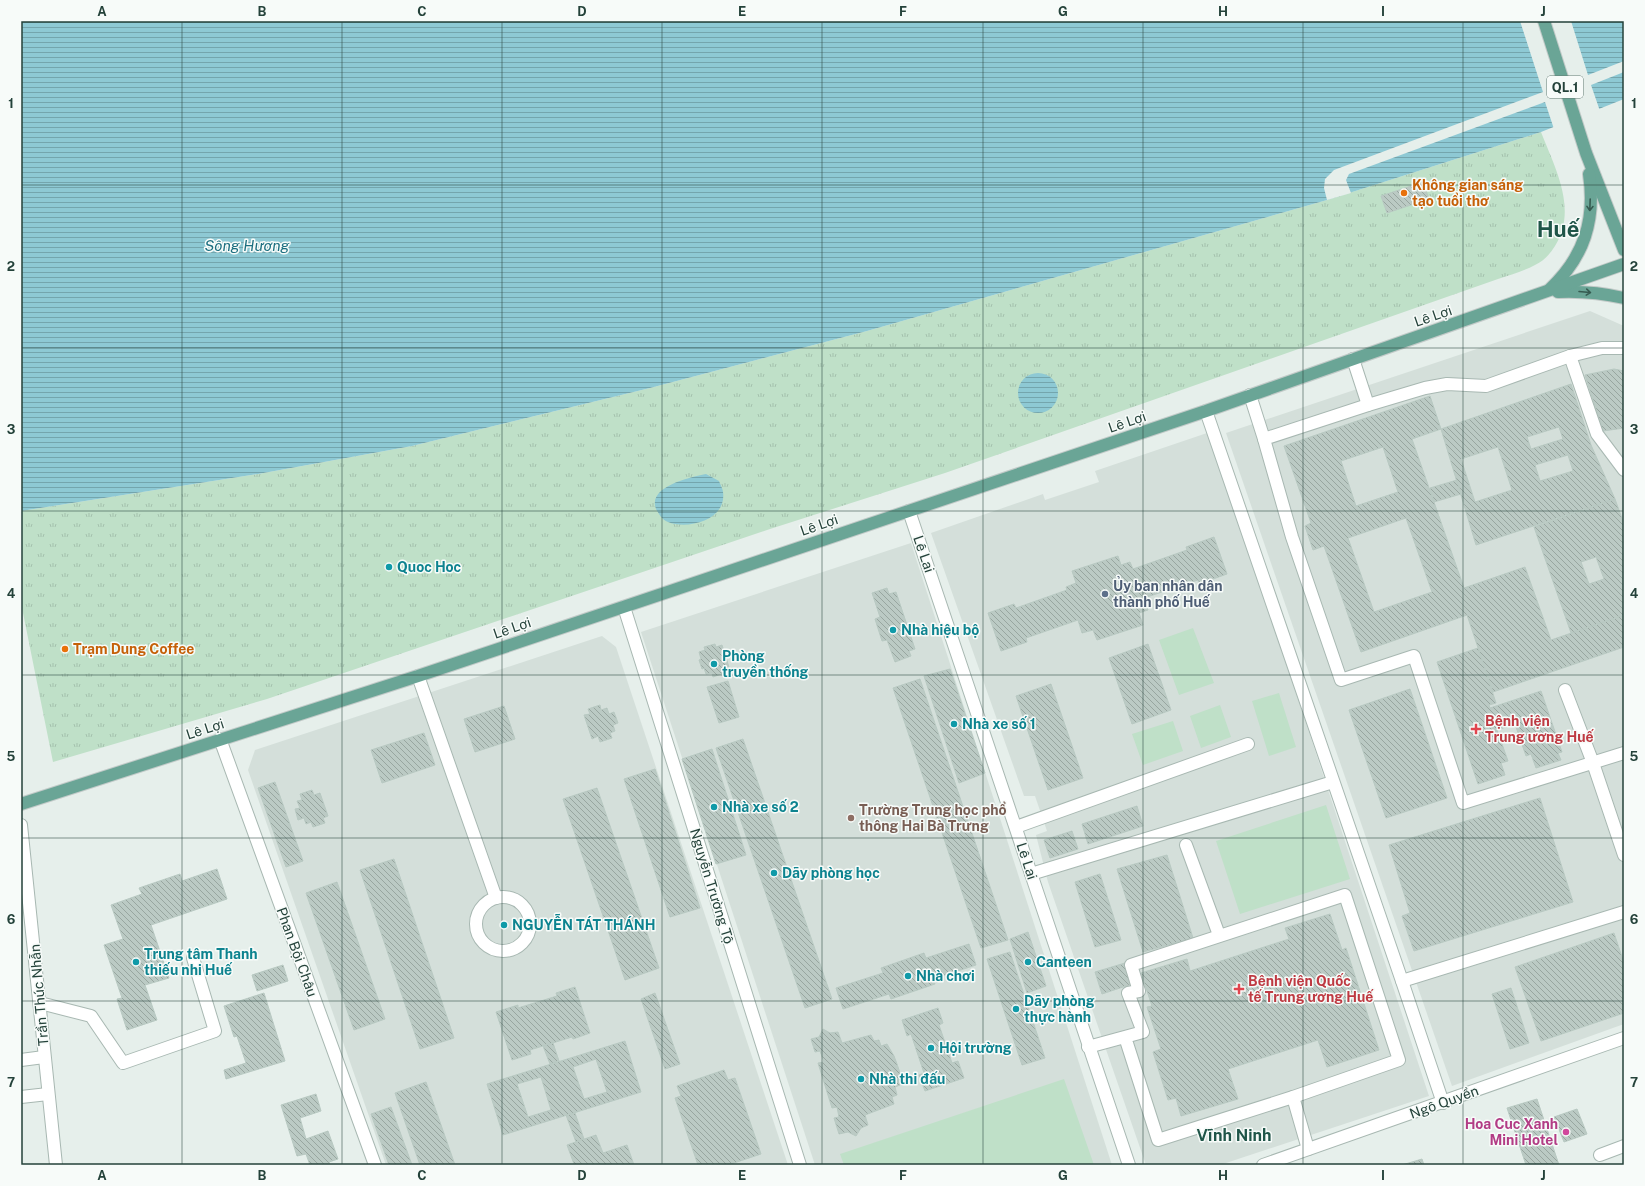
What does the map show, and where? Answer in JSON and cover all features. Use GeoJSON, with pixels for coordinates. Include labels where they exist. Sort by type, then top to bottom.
{"type":"FeatureCollection","features":[{"type":"Feature","properties":{"kind":"main road","name":"QL.1"},"geometry":{"type":"LineString","coordinates":[[1544,21],[1586,153],[1624,250]]}},
{"type":"Feature","properties":{"kind":"main road"},"geometry":{"type":"LineString","coordinates":[[1546,292],[1563,277],[1576,259],[1584,239],[1590,216],[1591,186],[1586,153]]}},
{"type":"Feature","properties":{"kind":"main road","name":"Lê Lợi"},"geometry":{"type":"LineString","coordinates":[[21,804],[418,676],[1206,411],[1624,264]]}},
{"type":"Feature","properties":{"kind":"main road"},"geometry":{"type":"LineString","coordinates":[[1546,292],[1575,291],[1606,294],[1624,298]]}},
{"type":"Feature","properties":{"kind":"street"},"geometry":{"type":"LineString","coordinates":[[1264,440],[1368,405],[1425,388],[1447,384],[1486,386],[1570,356],[1602,348],[1624,348]]}},
{"type":"Feature","properties":{"kind":"street"},"geometry":{"type":"LineString","coordinates":[[1570,356],[1597,434],[1624,470]]}},
{"type":"Feature","properties":{"kind":"street"},"geometry":{"type":"LineString","coordinates":[[1354,359],[1368,405]]}},
{"type":"Feature","properties":{"kind":"street"},"geometry":{"type":"LineString","coordinates":[[1250,395],[1292,537],[1341,680],[1414,656],[1463,803],[1624,753]]}},
{"type":"Feature","properties":{"kind":"street"},"geometry":{"type":"LineString","coordinates":[[1206,411],[1443,1103]]}},
{"type":"Feature","properties":{"kind":"street","name":"Lê Lai"},"geometry":{"type":"LineString","coordinates":[[909,511],[1016,827],[1088,1047],[1129,1165]]}},
{"type":"Feature","properties":{"kind":"street","name":"Nguyễn Trường Tộ"},"geometry":{"type":"LineString","coordinates":[[624,607],[800,1165]]}},
{"type":"Feature","properties":{"kind":"street"},"geometry":{"type":"LineString","coordinates":[[418,676],[496,898]]}},
{"type":"Feature","properties":{"kind":"street"},"geometry":{"type":"LineString","coordinates":[[1565,690],[1593,763],[1624,855]]}},
{"type":"Feature","properties":{"kind":"street","name":"Phan Bội Châu"},"geometry":{"type":"LineString","coordinates":[[220,739],[375,1165]]}},
{"type":"Feature","properties":{"kind":"street"},"geometry":{"type":"LineString","coordinates":[[1016,827],[1248,744]]}},
{"type":"Feature","properties":{"kind":"street"},"geometry":{"type":"LineString","coordinates":[[1031,874],[1333,782]]}},
{"type":"Feature","properties":{"kind":"street","name":"Trần Thúc Nhẫn"},"geometry":{"type":"LineString","coordinates":[[21,825],[56,1165]]}},
{"type":"Feature","properties":{"kind":"street"},"geometry":{"type":"LineString","coordinates":[[1186,844],[1219,935]]}},
{"type":"Feature","properties":{"kind":"street"},"geometry":{"type":"LineString","coordinates":[[1088,1047],[1143,1032],[1128,994],[1139,990],[1131,965],[1345,895],[1399,1060],[1293,1097],[1158,1140],[1125,1037]]}},
{"type":"Feature","properties":{"kind":"street"},"geometry":{"type":"LineString","coordinates":[[496,898],[511,899],[518,902],[529,916],[529,933],[521,945],[513,950],[496,950],[487,946],[477,933],[477,916],[481,908],[486,903],[496,898]]}},
{"type":"Feature","properties":{"kind":"street"},"geometry":{"type":"LineString","coordinates":[[1402,981],[1624,912]]}},
{"type":"Feature","properties":{"kind":"street"},"geometry":{"type":"LineString","coordinates":[[40,1003],[91,1016],[123,1063],[215,1031],[193,958]]}},
{"type":"Feature","properties":{"kind":"street","name":"Ngô Quyền"},"geometry":{"type":"LineString","coordinates":[[1263,1165],[1443,1103],[1624,1038]]}},
{"type":"Feature","properties":{"kind":"street"},"geometry":{"type":"LineString","coordinates":[[21,1060],[44,1057]]}},
{"type":"Feature","properties":{"kind":"street"},"geometry":{"type":"LineString","coordinates":[[21,1097],[48,1094]]}},
{"type":"Feature","properties":{"kind":"street"},"geometry":{"type":"LineString","coordinates":[[1293,1097],[1308,1149]]}},
{"type":"Feature","properties":{"kind":"street"},"geometry":{"type":"LineString","coordinates":[[1600,1155],[1624,1146]]}},
{"type":"Feature","properties":{"kind":"shaded area","name":"Bệnh viện Trung ương Huế"},"geometry":{"type":"Polygon","coordinates":[[[1590,311],[1624,326],[1624,1024],[1452,1086],[1226,433],[1590,311]]]}},
{"type":"Feature","properties":{"kind":"shaded area"},"geometry":{"type":"Polygon","coordinates":[[[1210,432],[1429,1096],[1220,1165],[1146,1165],[1048,882],[1036,835],[1047,831],[1035,796],[1024,796],[931,533],[1043,494],[1045,500],[1099,482],[1095,471],[1210,432]]]}},
{"type":"Feature","properties":{"kind":"shaded area","name":"Trường Trung học phổ thông Hai Bà Trưng"},"geometry":{"type":"Polygon","coordinates":[[[911,543],[1112,1165],[815,1165],[641,632],[911,543]]]}},
{"type":"Feature","properties":{"kind":"shaded area"},"geometry":{"type":"Polygon","coordinates":[[[602,636],[616,647],[788,1165],[386,1165],[248,770],[255,750],[602,636]]]}},
{"type":"Feature","properties":{"kind":"green space"},"geometry":{"type":"Polygon","coordinates":[[[1541,132],[1558,174],[1564,203],[1564,218],[1562,232],[1551,252],[1541,261],[1526,269],[945,473],[770,529],[267,699],[53,762],[21,603],[21,511],[258,474],[412,446],[650,388],[867,331],[1327,200],[1541,132]]]}},
{"type":"Feature","properties":{"kind":"green space"},"geometry":{"type":"Polygon","coordinates":[[[1193,628],[1214,683],[1179,695],[1159,640],[1193,628]]]}},
{"type":"Feature","properties":{"kind":"green space"},"geometry":{"type":"Polygon","coordinates":[[[1279,693],[1296,747],[1269,756],[1252,701],[1279,693]]]}},
{"type":"Feature","properties":{"kind":"green space"},"geometry":{"type":"Polygon","coordinates":[[[1220,705],[1231,737],[1201,748],[1190,716],[1220,705]]]}},
{"type":"Feature","properties":{"kind":"green space"},"geometry":{"type":"Polygon","coordinates":[[[1173,721],[1183,751],[1143,765],[1132,734],[1173,721]]]}},
{"type":"Feature","properties":{"kind":"green space"},"geometry":{"type":"Polygon","coordinates":[[[1326,805],[1350,879],[1240,914],[1216,841],[1326,805]]]}},
{"type":"Feature","properties":{"kind":"green space"},"geometry":{"type":"Polygon","coordinates":[[[1064,1079],[1094,1165],[844,1165],[840,1154],[1064,1079]]]}},
{"type":"Feature","properties":{"kind":"water","name":"Sông Hương"},"geometry":{"type":"Polygon","coordinates":[[[21,21],[1624,21],[1624,99],[1541,132],[1327,200],[867,331],[650,388],[412,446],[258,474],[21,511],[21,21]]]}},
{"type":"Feature","properties":{"kind":"water"},"geometry":{"type":"Polygon","coordinates":[[[1038,373],[1052,379],[1058,393],[1052,407],[1038,413],[1024,407],[1018,393],[1024,379],[1038,373]]]}},
{"type":"Feature","properties":{"kind":"water"},"geometry":{"type":"Polygon","coordinates":[[[706,474],[719,481],[723,492],[723,502],[719,510],[713,516],[686,525],[668,522],[662,518],[656,509],[655,501],[658,494],[672,484],[706,474]]]}},
{"type":"Feature","properties":{"kind":"pier"},"geometry":{"type":"Polygon","coordinates":[[[1520,21],[1571,21],[1588,75],[1624,61],[1624,72],[1591,85],[1600,111],[1554,129],[1545,102],[1349,174],[1346,180],[1351,193],[1327,200],[1324,188],[1325,179],[1334,170],[1543,92],[1520,21]]]}},
{"type":"Feature","properties":{"kind":"building"},"geometry":{"type":"Polygon","coordinates":[[[1423,182],[1429,199],[1387,213],[1381,196],[1423,182]]]}},
{"type":"Feature","properties":{"kind":"building"},"geometry":{"type":"Polygon","coordinates":[[[1614,369],[1624,371],[1624,428],[1603,431],[1585,375],[1614,369]]]}},
{"type":"Feature","properties":{"kind":"building"},"geometry":{"type":"Polygon","coordinates":[[[1571,384],[1591,445],[1615,499],[1476,545],[1441,429],[1571,384]],[[1559,427],[1527,437],[1531,449],[1563,439],[1559,427]],[[1498,447],[1461,459],[1475,502],[1512,490],[1498,447]],[[1568,455],[1535,465],[1540,481],[1573,471],[1568,455]]]}},
{"type":"Feature","properties":{"kind":"building"},"geometry":{"type":"Polygon","coordinates":[[[1430,396],[1441,429],[1412,439],[1464,588],[1525,567],[1551,640],[1624,615],[1624,647],[1493,692],[1467,615],[1361,652],[1324,546],[1313,550],[1305,526],[1311,523],[1284,446],[1430,396]],[[1383,447],[1341,461],[1356,506],[1398,492],[1383,447]],[[1406,518],[1348,538],[1374,612],[1432,592],[1406,518]]]}},
{"type":"Feature","properties":{"kind":"building"},"geometry":{"type":"Polygon","coordinates":[[[1457,480],[1461,494],[1434,502],[1430,488],[1457,480]]]}},
{"type":"Feature","properties":{"kind":"building"},"geometry":{"type":"Polygon","coordinates":[[[1615,499],[1624,524],[1624,615],[1571,633],[1534,527],[1615,499]],[[1596,557],[1581,562],[1589,584],[1604,579],[1596,557]]]}},
{"type":"Feature","properties":{"kind":"building","name":"Ủy ban nhân dân thành phố Huế"},"geometry":{"type":"Polygon","coordinates":[[[1214,537],[1227,574],[1199,584],[1198,580],[1144,598],[1148,610],[1139,613],[1143,625],[1097,640],[1093,630],[1082,633],[1078,620],[1026,638],[1027,642],[1001,651],[988,613],[1014,604],[1016,608],[1067,590],[1066,587],[1076,583],[1072,571],[1118,556],[1121,565],[1130,562],[1133,569],[1187,550],[1186,547],[1214,537]]]}},
{"type":"Feature","properties":{"kind":"building","name":"Nhà hiệu bộ"},"geometry":{"type":"Polygon","coordinates":[[[887,588],[889,594],[896,592],[915,649],[909,651],[911,656],[895,662],[887,640],[882,641],[875,619],[880,617],[872,593],[887,588]]]}},
{"type":"Feature","properties":{"kind":"building","name":"Phòng truyền thống"},"geometry":{"type":"Polygon","coordinates":[[[715,644],[716,647],[722,645],[729,667],[723,669],[724,673],[713,677],[712,673],[706,674],[704,668],[702,669],[699,660],[701,659],[699,652],[705,650],[704,647],[715,644]]]}},
{"type":"Feature","properties":{"kind":"building"},"geometry":{"type":"Polygon","coordinates":[[[1148,644],[1171,710],[1132,724],[1109,658],[1148,644]]]}},
{"type":"Feature","properties":{"kind":"building"},"geometry":{"type":"Polygon","coordinates":[[[1478,648],[1496,703],[1489,705],[1490,708],[1541,691],[1562,752],[1558,753],[1561,760],[1536,768],[1531,754],[1526,756],[1515,724],[1497,730],[1508,761],[1501,763],[1505,775],[1478,784],[1437,662],[1478,648]]]}},
{"type":"Feature","properties":{"kind":"building","name":"Nhà xe số 1"},"geometry":{"type":"Polygon","coordinates":[[[950,669],[985,773],[959,783],[924,676],[950,669]]]}},
{"type":"Feature","properties":{"kind":"building"},"geometry":{"type":"Polygon","coordinates":[[[920,679],[1008,940],[981,948],[893,688],[920,679]]]}},
{"type":"Feature","properties":{"kind":"building"},"geometry":{"type":"Polygon","coordinates":[[[728,681],[739,717],[719,723],[707,687],[728,681]]]}},
{"type":"Feature","properties":{"kind":"building"},"geometry":{"type":"Polygon","coordinates":[[[1051,684],[1083,778],[1048,790],[1016,696],[1051,684]]]}},
{"type":"Feature","properties":{"kind":"building"},"geometry":{"type":"Polygon","coordinates":[[[1410,689],[1447,798],[1386,818],[1349,710],[1410,689]]]}},
{"type":"Feature","properties":{"kind":"building"},"geometry":{"type":"Polygon","coordinates":[[[600,705],[601,710],[607,708],[609,714],[614,712],[618,723],[613,725],[615,731],[610,733],[612,738],[600,742],[598,736],[592,739],[584,715],[590,714],[588,709],[600,705]]]}},
{"type":"Feature","properties":{"kind":"building"},"geometry":{"type":"Polygon","coordinates":[[[504,706],[515,739],[475,752],[464,719],[504,706]]]}},
{"type":"Feature","properties":{"kind":"building"},"geometry":{"type":"Polygon","coordinates":[[[424,733],[435,765],[382,783],[371,750],[424,733]]]}},
{"type":"Feature","properties":{"kind":"building","name":"Dãy phòng học"},"geometry":{"type":"Polygon","coordinates":[[[743,739],[832,999],[805,1008],[716,748],[743,739]]]}},
{"type":"Feature","properties":{"kind":"building","name":"Nhà xe số 2"},"geometry":{"type":"Polygon","coordinates":[[[712,749],[746,855],[716,864],[682,759],[712,749]]]}},
{"type":"Feature","properties":{"kind":"building"},"geometry":{"type":"Polygon","coordinates":[[[655,769],[700,908],[670,917],[624,779],[655,769]]]}},
{"type":"Feature","properties":{"kind":"building"},"geometry":{"type":"Polygon","coordinates":[[[275,782],[303,861],[286,867],[258,788],[275,782]]]}},
{"type":"Feature","properties":{"kind":"building"},"geometry":{"type":"Polygon","coordinates":[[[597,788],[659,968],[625,980],[563,799],[597,788]]]}},
{"type":"Feature","properties":{"kind":"building"},"geometry":{"type":"Polygon","coordinates":[[[312,790],[314,795],[320,793],[328,816],[323,818],[325,823],[313,827],[311,822],[306,824],[304,818],[298,820],[295,809],[300,808],[297,801],[302,800],[300,794],[312,790]]]}},
{"type":"Feature","properties":{"kind":"building"},"geometry":{"type":"Polygon","coordinates":[[[1540,798],[1573,902],[1414,951],[1402,916],[1410,913],[1389,845],[1540,798]]]}},
{"type":"Feature","properties":{"kind":"building"},"geometry":{"type":"Polygon","coordinates":[[[1137,806],[1143,826],[1088,844],[1082,824],[1137,806]]]}},
{"type":"Feature","properties":{"kind":"building"},"geometry":{"type":"Polygon","coordinates":[[[1072,831],[1078,849],[1050,858],[1044,840],[1072,831]]]}},
{"type":"Feature","properties":{"kind":"building"},"geometry":{"type":"Polygon","coordinates":[[[1167,855],[1193,938],[1143,952],[1117,869],[1167,855]]]}},
{"type":"Feature","properties":{"kind":"building"},"geometry":{"type":"Polygon","coordinates":[[[394,859],[454,1038],[420,1049],[360,870],[394,859]]]}},
{"type":"Feature","properties":{"kind":"building","name":"Trung tâm Thanh thiếu nhi Huế"},"geometry":{"type":"Polygon","coordinates":[[[217,869],[227,899],[151,925],[169,978],[145,985],[157,1020],[127,1030],[117,999],[122,998],[104,945],[123,939],[111,905],[142,894],[139,888],[180,874],[182,881],[217,869]]]}},
{"type":"Feature","properties":{"kind":"building"},"geometry":{"type":"Polygon","coordinates":[[[1100,874],[1121,940],[1095,947],[1075,882],[1100,874]]]}},
{"type":"Feature","properties":{"kind":"building"},"geometry":{"type":"Polygon","coordinates":[[[337,882],[385,1019],[354,1030],[306,893],[337,882]]]}},
{"type":"Feature","properties":{"kind":"building"},"geometry":{"type":"Polygon","coordinates":[[[1330,914],[1342,950],[1346,948],[1379,1050],[1327,1067],[1318,1040],[1228,1069],[1238,1099],[1181,1116],[1176,1098],[1168,1100],[1153,1052],[1161,1049],[1147,1007],[1152,1006],[1141,973],[1187,959],[1190,971],[1289,939],[1285,928],[1330,914]]]}},
{"type":"Feature","properties":{"kind":"building","name":"Canteen"},"geometry":{"type":"Polygon","coordinates":[[[1028,932],[1046,986],[1027,993],[1010,939],[1028,932]]]}},
{"type":"Feature","properties":{"kind":"building"},"geometry":{"type":"Polygon","coordinates":[[[1614,933],[1624,963],[1624,1013],[1541,1041],[1515,967],[1614,933]]]}},
{"type":"Feature","properties":{"kind":"building","name":"Nhà chơi"},"geometry":{"type":"Polygon","coordinates":[[[969,944],[976,965],[933,979],[935,984],[891,999],[889,994],[843,1009],[836,988],[883,973],[881,968],[924,953],[926,958],[969,944]]]}},
{"type":"Feature","properties":{"kind":"building","name":"Dãy phòng thực hành"},"geometry":{"type":"Polygon","coordinates":[[[1010,952],[1045,1058],[1022,1065],[987,959],[1010,952]]]}},
{"type":"Feature","properties":{"kind":"building"},"geometry":{"type":"Polygon","coordinates":[[[1125,963],[1132,984],[1102,994],[1095,972],[1125,963]]]}},
{"type":"Feature","properties":{"kind":"building"},"geometry":{"type":"Polygon","coordinates":[[[283,965],[288,981],[257,991],[252,975],[283,965]]]}},
{"type":"Feature","properties":{"kind":"building"},"geometry":{"type":"Polygon","coordinates":[[[575,987],[590,1033],[530,1050],[531,1054],[512,1060],[496,1012],[518,1005],[518,1008],[557,996],[556,993],[575,987]]]}},
{"type":"Feature","properties":{"kind":"building"},"geometry":{"type":"Polygon","coordinates":[[[1511,988],[1529,1043],[1510,1049],[1492,994],[1511,988]]]}},
{"type":"Feature","properties":{"kind":"building"},"geometry":{"type":"Polygon","coordinates":[[[264,993],[285,1061],[226,1079],[224,1070],[246,1063],[237,1036],[234,1037],[224,1006],[264,993]]]}},
{"type":"Feature","properties":{"kind":"building"},"geometry":{"type":"Polygon","coordinates":[[[655,993],[680,1064],[665,1069],[641,999],[655,993]]]}},
{"type":"Feature","properties":{"kind":"building","name":"Hội trường"},"geometry":{"type":"Polygon","coordinates":[[[938,1008],[943,1023],[939,1025],[952,1063],[958,1061],[964,1078],[925,1091],[919,1075],[924,1073],[911,1034],[907,1036],[902,1020],[938,1008]]]}},
{"type":"Feature","properties":{"kind":"building","name":"Nhà thi đấu"},"geometry":{"type":"Polygon","coordinates":[[[823,1029],[830,1033],[838,1032],[842,1043],[871,1035],[874,1041],[879,1040],[881,1046],[887,1044],[894,1056],[900,1073],[900,1085],[895,1087],[897,1095],[892,1097],[894,1104],[865,1115],[868,1125],[861,1128],[856,1136],[848,1132],[839,1134],[834,1118],[839,1117],[837,1107],[832,1108],[818,1063],[824,1062],[820,1051],[815,1052],[811,1039],[819,1037],[823,1029]]]}},
{"type":"Feature","properties":{"kind":"building"},"geometry":{"type":"Polygon","coordinates":[[[625,1041],[641,1092],[503,1135],[487,1084],[625,1041]],[[596,1059],[573,1067],[584,1099],[607,1092],[596,1059]],[[541,1077],[517,1084],[528,1117],[551,1110],[541,1077]]]}},
{"type":"Feature","properties":{"kind":"building"},"geometry":{"type":"Polygon","coordinates":[[[553,1043],[559,1061],[550,1064],[543,1046],[553,1043]]]}},
{"type":"Feature","properties":{"kind":"building"},"geometry":{"type":"Polygon","coordinates":[[[724,1070],[728,1080],[735,1078],[761,1154],[728,1165],[698,1165],[675,1098],[681,1096],[677,1086],[724,1070]]]}},
{"type":"Feature","properties":{"kind":"building"},"geometry":{"type":"Polygon","coordinates":[[[426,1082],[455,1165],[420,1165],[395,1093],[426,1082]]]}},
{"type":"Feature","properties":{"kind":"building"},"geometry":{"type":"Polygon","coordinates":[[[316,1094],[321,1111],[300,1118],[306,1139],[328,1131],[338,1159],[329,1162],[330,1165],[310,1165],[306,1154],[297,1156],[281,1105],[316,1094]]]}},
{"type":"Feature","properties":{"kind":"building"},"geometry":{"type":"Polygon","coordinates":[[[1537,1099],[1559,1165],[1526,1165],[1507,1108],[1537,1099]]]}},
{"type":"Feature","properties":{"kind":"building"},"geometry":{"type":"Polygon","coordinates":[[[391,1107],[412,1165],[389,1165],[371,1114],[391,1107]]]}},
{"type":"Feature","properties":{"kind":"building"},"geometry":{"type":"Polygon","coordinates":[[[1577,1109],[1587,1134],[1564,1142],[1554,1117],[1577,1109]]]}},
{"type":"Feature","properties":{"kind":"building"},"geometry":{"type":"Polygon","coordinates":[[[575,1113],[584,1139],[576,1142],[566,1115],[575,1113]]]}},
{"type":"Feature","properties":{"kind":"building"},"geometry":{"type":"Polygon","coordinates":[[[596,1135],[603,1153],[627,1145],[634,1165],[571,1165],[574,1164],[567,1145],[596,1135]]]}},
{"type":"Feature","properties":{"kind":"building"},"geometry":{"type":"Polygon","coordinates":[[[1422,1159],[1424,1165],[1402,1165],[1422,1159]]]}},
{"type":"Feature","properties":{"kind":"place","name":"Không gian sáng tạo tuổi thơ"},"geometry":{"type":"Point","coordinates":[1404,193]}},
{"type":"Feature","properties":{"kind":"place","name":"Quoc Hoc"},"geometry":{"type":"Point","coordinates":[389,567]}},
{"type":"Feature","properties":{"kind":"place","name":"Ủy ban nhân dân thành phố Huế"},"geometry":{"type":"Point","coordinates":[1105,594]}},
{"type":"Feature","properties":{"kind":"place","name":"Nhà hiệu bộ"},"geometry":{"type":"Point","coordinates":[893,630]}},
{"type":"Feature","properties":{"kind":"place","name":"Trạm Dung Coffee"},"geometry":{"type":"Point","coordinates":[65,649]}},
{"type":"Feature","properties":{"kind":"place","name":"Phòng truyền thống"},"geometry":{"type":"Point","coordinates":[714,664]}},
{"type":"Feature","properties":{"kind":"place","name":"Nhà xe số 1"},"geometry":{"type":"Point","coordinates":[954,724]}},
{"type":"Feature","properties":{"kind":"place","name":"Bệnh viện Trung ương Huế"},"geometry":{"type":"Point","coordinates":[1476,729]}},
{"type":"Feature","properties":{"kind":"place","name":"Nhà xe số 2"},"geometry":{"type":"Point","coordinates":[714,807]}},
{"type":"Feature","properties":{"kind":"place","name":"Trường Trung học phổ thông Hai Bà Trưng"},"geometry":{"type":"Point","coordinates":[851,818]}},
{"type":"Feature","properties":{"kind":"place","name":"Dãy phòng học"},"geometry":{"type":"Point","coordinates":[774,873]}},
{"type":"Feature","properties":{"kind":"place","name":"NGUYỄN TÁT THÁNH"},"geometry":{"type":"Point","coordinates":[504,925]}},
{"type":"Feature","properties":{"kind":"place","name":"Trung tâm Thanh thiếu nhi Huế"},"geometry":{"type":"Point","coordinates":[136,962]}},
{"type":"Feature","properties":{"kind":"place","name":"Canteen"},"geometry":{"type":"Point","coordinates":[1028,962]}},
{"type":"Feature","properties":{"kind":"place","name":"Nhà chơi"},"geometry":{"type":"Point","coordinates":[908,976]}},
{"type":"Feature","properties":{"kind":"place","name":"Bệnh viện Quốc tế Trung ương Huế"},"geometry":{"type":"Point","coordinates":[1239,989]}},
{"type":"Feature","properties":{"kind":"place","name":"Dãy phòng thực hành"},"geometry":{"type":"Point","coordinates":[1016,1009]}},
{"type":"Feature","properties":{"kind":"place","name":"Hội trường"},"geometry":{"type":"Point","coordinates":[931,1048]}},
{"type":"Feature","properties":{"kind":"place","name":"Nhà thi đấu"},"geometry":{"type":"Point","coordinates":[861,1079]}},
{"type":"Feature","properties":{"kind":"place","name":"Hoa Cuc Xanh Mini Hotel"},"geometry":{"type":"Point","coordinates":[1566,1132]}},
{"type":"Feature","properties":{"kind":"district","name":"Huế"},"geometry":{"type":"Point","coordinates":[1558,229]}},
{"type":"Feature","properties":{"kind":"district","name":"Vĩnh Ninh"},"geometry":{"type":"Point","coordinates":[1234,1135]}}]}
